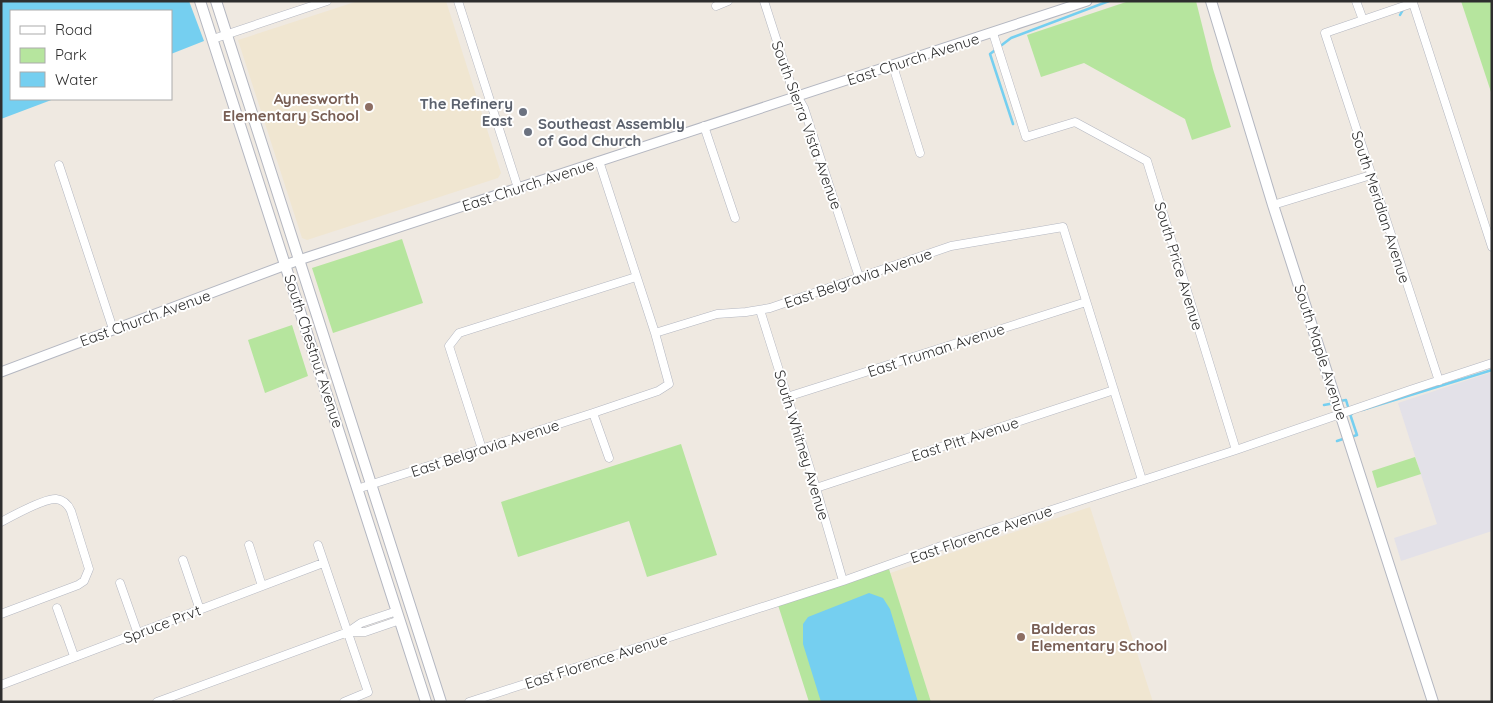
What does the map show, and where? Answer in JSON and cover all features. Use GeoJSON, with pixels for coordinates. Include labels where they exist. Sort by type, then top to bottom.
{"type":"FeatureCollection","features":[{"type":"Feature","properties":{"kind":"main road","name":"South Chestnut Avenue"},"geometry":{"type":"LineString","coordinates":[[200,1],[426,702]]}},
{"type":"Feature","properties":{"kind":"main road","name":"South Chestnut Avenue"},"geometry":{"type":"LineString","coordinates":[[216,1],[441,702]]}},
{"type":"Feature","properties":{"kind":"main road","name":"South Maple Avenue"},"geometry":{"type":"LineString","coordinates":[[1211,1],[1273,206],[1433,702]]}},
{"type":"Feature","properties":{"kind":"street"},"geometry":{"type":"LineString","coordinates":[[213,39],[328,1]]}},
{"type":"Feature","properties":{"kind":"street"},"geometry":{"type":"LineString","coordinates":[[458,1],[518,188]]}},
{"type":"Feature","properties":{"kind":"street"},"geometry":{"type":"LineString","coordinates":[[716,6],[728,1]]}},
{"type":"Feature","properties":{"kind":"street","name":"South Sierra Vista Avenue"},"geometry":{"type":"LineString","coordinates":[[764,1],[791,85],[804,108],[859,277]]}},
{"type":"Feature","properties":{"kind":"street","name":"East Church Avenue"},"geometry":{"type":"LineString","coordinates":[[1,372],[300,260],[1087,1]]}},
{"type":"Feature","properties":{"kind":"street"},"geometry":{"type":"LineString","coordinates":[[1356,1],[1363,20],[1413,3],[1492,247]]}},
{"type":"Feature","properties":{"kind":"street","name":"South Meridian Avenue"},"geometry":{"type":"LineString","coordinates":[[1363,20],[1325,33],[1439,381]]}},
{"type":"Feature","properties":{"kind":"street","name":"South Price Avenue"},"geometry":{"type":"LineString","coordinates":[[992,33],[1026,137],[1075,122],[1146,161],[1236,450]]}},
{"type":"Feature","properties":{"kind":"street"},"geometry":{"type":"LineString","coordinates":[[893,66],[920,153]]}},
{"type":"Feature","properties":{"kind":"street"},"geometry":{"type":"LineString","coordinates":[[704,126],[735,218]]}},
{"type":"Feature","properties":{"kind":"street"},"geometry":{"type":"LineString","coordinates":[[599,161],[655,333]]}},
{"type":"Feature","properties":{"kind":"street"},"geometry":{"type":"LineString","coordinates":[[59,164],[113,329]]}},
{"type":"Feature","properties":{"kind":"street"},"geometry":{"type":"LineString","coordinates":[[1273,206],[1371,175]]}},
{"type":"Feature","properties":{"kind":"street","name":"East Belgravia Avenue"},"geometry":{"type":"LineString","coordinates":[[357,489],[658,391],[669,384],[655,333],[717,314],[760,310],[951,246],[1063,227],[1086,302]]}},
{"type":"Feature","properties":{"kind":"street"},"geometry":{"type":"LineString","coordinates":[[482,448],[449,346],[459,333],[636,277]]}},
{"type":"Feature","properties":{"kind":"street"},"geometry":{"type":"LineString","coordinates":[[1086,302],[1142,480]]}},
{"type":"Feature","properties":{"kind":"street","name":"East Truman Avenue"},"geometry":{"type":"LineString","coordinates":[[787,397],[1086,302]]}},
{"type":"Feature","properties":{"kind":"street","name":"South Whitney Avenue"},"geometry":{"type":"LineString","coordinates":[[760,310],[843,581]]}},
{"type":"Feature","properties":{"kind":"street","name":"East Florence Avenue"},"geometry":{"type":"LineString","coordinates":[[469,702],[843,581],[944,545],[1236,450],[1492,363]]}},
{"type":"Feature","properties":{"kind":"street","name":"East Pitt Avenue"},"geometry":{"type":"LineString","coordinates":[[816,488],[1114,390]]}},
{"type":"Feature","properties":{"kind":"street"},"geometry":{"type":"LineString","coordinates":[[593,413],[609,458]]}},
{"type":"Feature","properties":{"kind":"street"},"geometry":{"type":"LineString","coordinates":[[1,522],[51,500],[63,501],[71,511],[88,563],[88,575],[78,585],[1,614]]}},
{"type":"Feature","properties":{"kind":"street"},"geometry":{"type":"LineString","coordinates":[[248,545],[262,586]]}},
{"type":"Feature","properties":{"kind":"street"},"geometry":{"type":"LineString","coordinates":[[318,545],[368,692],[344,702]]}},
{"type":"Feature","properties":{"kind":"street"},"geometry":{"type":"LineString","coordinates":[[183,560],[200,610]]}},
{"type":"Feature","properties":{"kind":"street","name":"Spruce Prvt"},"geometry":{"type":"LineString","coordinates":[[1,685],[323,564]]}},
{"type":"Feature","properties":{"kind":"street"},"geometry":{"type":"LineString","coordinates":[[120,584],[138,634]]}},
{"type":"Feature","properties":{"kind":"street"},"geometry":{"type":"LineString","coordinates":[[57,608],[74,656]]}},
{"type":"Feature","properties":{"kind":"street"},"geometry":{"type":"LineString","coordinates":[[158,702],[348,632],[361,623],[398,616]]}},
{"type":"Feature","properties":{"kind":"shaded area","name":"Aynesworth Elementary School"},"geometry":{"type":"Polygon","coordinates":[[[358,1],[446,1],[501,173],[498,178],[307,240],[302,238],[238,40],[358,1]]]}},
{"type":"Feature","properties":{"kind":"shaded area"},"geometry":{"type":"Polygon","coordinates":[[[1492,372],[1492,531],[1401,561],[1394,538],[1437,524],[1398,403],[1492,372]]]}},
{"type":"Feature","properties":{"kind":"shaded area","name":"Balderas Elementary School"},"geometry":{"type":"Polygon","coordinates":[[[1090,507],[1153,702],[931,702],[890,573],[1090,507]]]}},
{"type":"Feature","properties":{"kind":"green space"},"geometry":{"type":"Polygon","coordinates":[[[1129,1],[1196,1],[1213,69],[1231,127],[1192,140],[1185,119],[1084,63],[1041,77],[1027,35],[1129,1]]]}},
{"type":"Feature","properties":{"kind":"green space"},"geometry":{"type":"Polygon","coordinates":[[[1461,1],[1492,1],[1492,95],[1461,1]]]}},
{"type":"Feature","properties":{"kind":"green space"},"geometry":{"type":"Polygon","coordinates":[[[402,239],[423,303],[333,333],[312,268],[402,239]]]}},
{"type":"Feature","properties":{"kind":"green space"},"geometry":{"type":"Polygon","coordinates":[[[292,325],[308,376],[265,393],[248,340],[292,325]]]}},
{"type":"Feature","properties":{"kind":"green space"},"geometry":{"type":"Polygon","coordinates":[[[681,444],[717,555],[647,577],[629,521],[518,557],[501,502],[681,444]]]}},
{"type":"Feature","properties":{"kind":"green space"},"geometry":{"type":"Polygon","coordinates":[[[1415,457],[1421,474],[1377,488],[1372,471],[1415,457]]]}},
{"type":"Feature","properties":{"kind":"green space"},"geometry":{"type":"Polygon","coordinates":[[[889,569],[931,702],[809,702],[778,605],[889,569]]]}},
{"type":"Feature","properties":{"kind":"water"},"geometry":{"type":"Polygon","coordinates":[[[1,1],[189,1],[204,41],[172,54],[172,10],[10,10],[10,100],[51,100],[1,119],[1,1]]]}},
{"type":"Feature","properties":{"kind":"water"},"geometry":{"type":"Polygon","coordinates":[[[869,593],[883,598],[890,609],[918,702],[821,702],[803,644],[803,624],[808,617],[869,593]]]}},
{"type":"Feature","properties":{"kind":"waterway"},"geometry":{"type":"LineString","coordinates":[[1013,124],[990,54],[1011,38],[1109,1]]}},
{"type":"Feature","properties":{"kind":"waterway"},"geometry":{"type":"LineString","coordinates":[[1400,15],[1404,8]]}},
{"type":"Feature","properties":{"kind":"waterway"},"geometry":{"type":"LineString","coordinates":[[1362,410],[1492,370]]}},
{"type":"Feature","properties":{"kind":"waterway"},"geometry":{"type":"LineString","coordinates":[[1340,401],[1346,400],[1349,410]]}},
{"type":"Feature","properties":{"kind":"waterway"},"geometry":{"type":"LineString","coordinates":[[1324,405],[1335,403]]}},
{"type":"Feature","properties":{"kind":"waterway"},"geometry":{"type":"LineString","coordinates":[[1351,437],[1357,435],[1350,414],[1352,414]]}},
{"type":"Feature","properties":{"kind":"waterway"},"geometry":{"type":"LineString","coordinates":[[1337,441],[1346,438]]}},
{"type":"Feature","properties":{"kind":"place","name":"Aynesworth Elementary School"},"geometry":{"type":"Point","coordinates":[369,107]}},
{"type":"Feature","properties":{"kind":"place","name":"The Refinery East"},"geometry":{"type":"Point","coordinates":[523,112]}},
{"type":"Feature","properties":{"kind":"place","name":"Southeast Assembly of God Church"},"geometry":{"type":"Point","coordinates":[528,132]}},
{"type":"Feature","properties":{"kind":"place","name":"Balderas Elementary School"},"geometry":{"type":"Point","coordinates":[1021,637]}}]}
